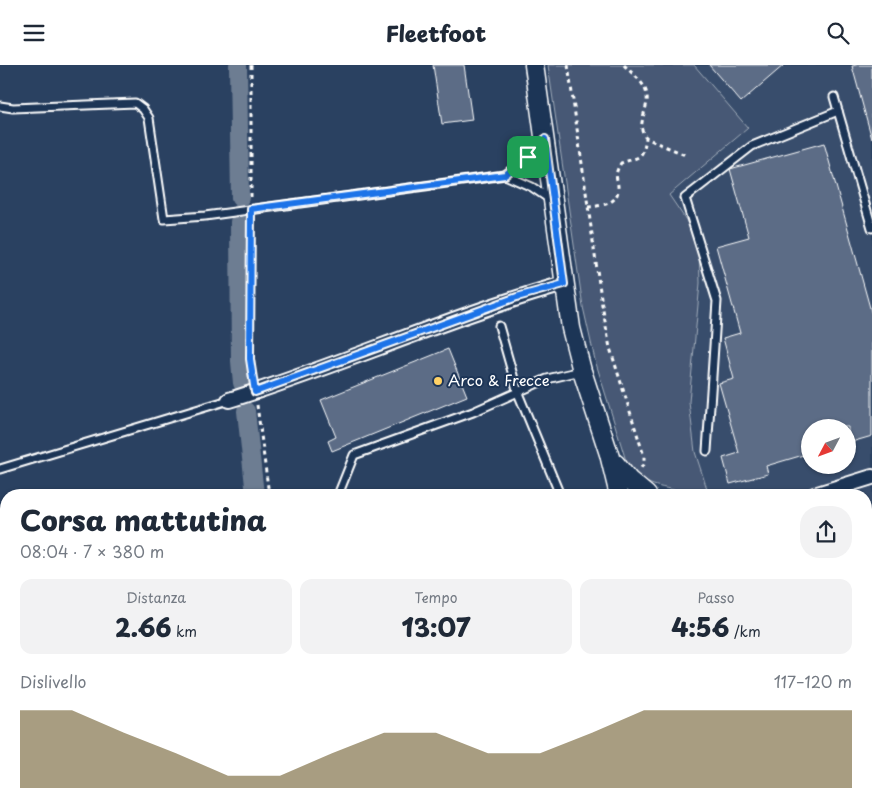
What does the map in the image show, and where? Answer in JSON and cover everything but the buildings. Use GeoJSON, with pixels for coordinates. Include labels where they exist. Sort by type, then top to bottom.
{"type":"FeatureCollection","features":[{"type":"Feature","properties":{"kind":"street"},"geometry":{"type":"LineString","coordinates":[[534,65],[571,328],[582,371],[618,489]]}},
{"type":"Feature","properties":{"kind":"street"},"geometry":{"type":"LineString","coordinates":[[229,400],[509,300],[564,284]]}},
{"type":"Feature","properties":{"kind":"street"},"geometry":{"type":"LineString","coordinates":[[609,454],[629,480],[640,489]]}},
{"type":"Feature","properties":{"kind":"street"},"geometry":{"type":"LineString","coordinates":[[833,489],[872,477]]}},
{"type":"Feature","properties":{"kind":"lane"},"geometry":{"type":"LineString","coordinates":[[834,97],[872,228]]}},
{"type":"Feature","properties":{"kind":"lane"},"geometry":{"type":"LineString","coordinates":[[0,106],[13,108],[135,103],[143,109],[148,118],[164,219],[205,216],[505,175],[528,157],[545,139]]}},
{"type":"Feature","properties":{"kind":"lane"},"geometry":{"type":"LineString","coordinates":[[707,451],[717,301],[685,198],[752,145],[838,111]]}},
{"type":"Feature","properties":{"kind":"lane"},"geometry":{"type":"LineString","coordinates":[[505,175],[532,187],[553,201]]}},
{"type":"Feature","properties":{"kind":"lane"},"geometry":{"type":"LineString","coordinates":[[499,326],[518,393],[558,489]]}},
{"type":"Feature","properties":{"kind":"lane"},"geometry":{"type":"LineString","coordinates":[[340,489],[354,455],[473,412],[547,379],[582,371]]}},
{"type":"Feature","properties":{"kind":"lane"},"geometry":{"type":"LineString","coordinates":[[0,469],[229,400]]}},
{"type":"Feature","properties":{"kind":"path"},"geometry":{"type":"LineString","coordinates":[[251,65],[250,359],[268,489]]}},
{"type":"Feature","properties":{"kind":"path"},"geometry":{"type":"LineString","coordinates":[[568,65],[602,305],[610,348],[644,456],[644,463],[638,471]]}},
{"type":"Feature","properties":{"kind":"path"},"geometry":{"type":"LineString","coordinates":[[588,207],[602,206],[613,201],[618,191],[616,171],[621,163],[638,158],[644,152],[646,138],[643,132],[642,120],[648,97],[645,88],[624,65]]}},
{"type":"Feature","properties":{"kind":"path"},"geometry":{"type":"LineString","coordinates":[[646,138],[685,155]]}},
{"type":"Feature","properties":{"kind":"shaded area"},"geometry":{"type":"Polygon","coordinates":[[[548,65],[694,65],[748,128],[669,195],[686,220],[699,250],[700,283],[689,402],[695,452],[707,489],[670,489],[653,485],[637,476],[627,464],[595,360],[583,307],[548,65]]]}},
{"type":"Feature","properties":{"kind":"shaded area"},"geometry":{"type":"Polygon","coordinates":[[[694,65],[872,65],[872,489],[707,489],[695,452],[689,402],[700,283],[669,195],[748,128],[694,65]]]}},
{"type":"Feature","properties":{"kind":"waterway"},"geometry":{"type":"LineString","coordinates":[[238,65],[240,198]]}},
{"type":"Feature","properties":{"kind":"waterway"},"geometry":{"type":"LineString","coordinates":[[239,222],[240,361],[242,383]]}},
{"type":"Feature","properties":{"kind":"waterway"},"geometry":{"type":"LineString","coordinates":[[246,411],[254,489]]}},
{"type":"Feature","properties":{"kind":"place","name":"Arco & Frecce"},"geometry":{"type":"Point","coordinates":[438,381]}},
{"type":"Feature","properties":{"kind":"route"},"geometry":{"type":"LineString","coordinates":[[545,139],[564,284],[517,297],[255,392],[250,359],[251,209],[505,175],[528,157],[545,139]]}}]}
